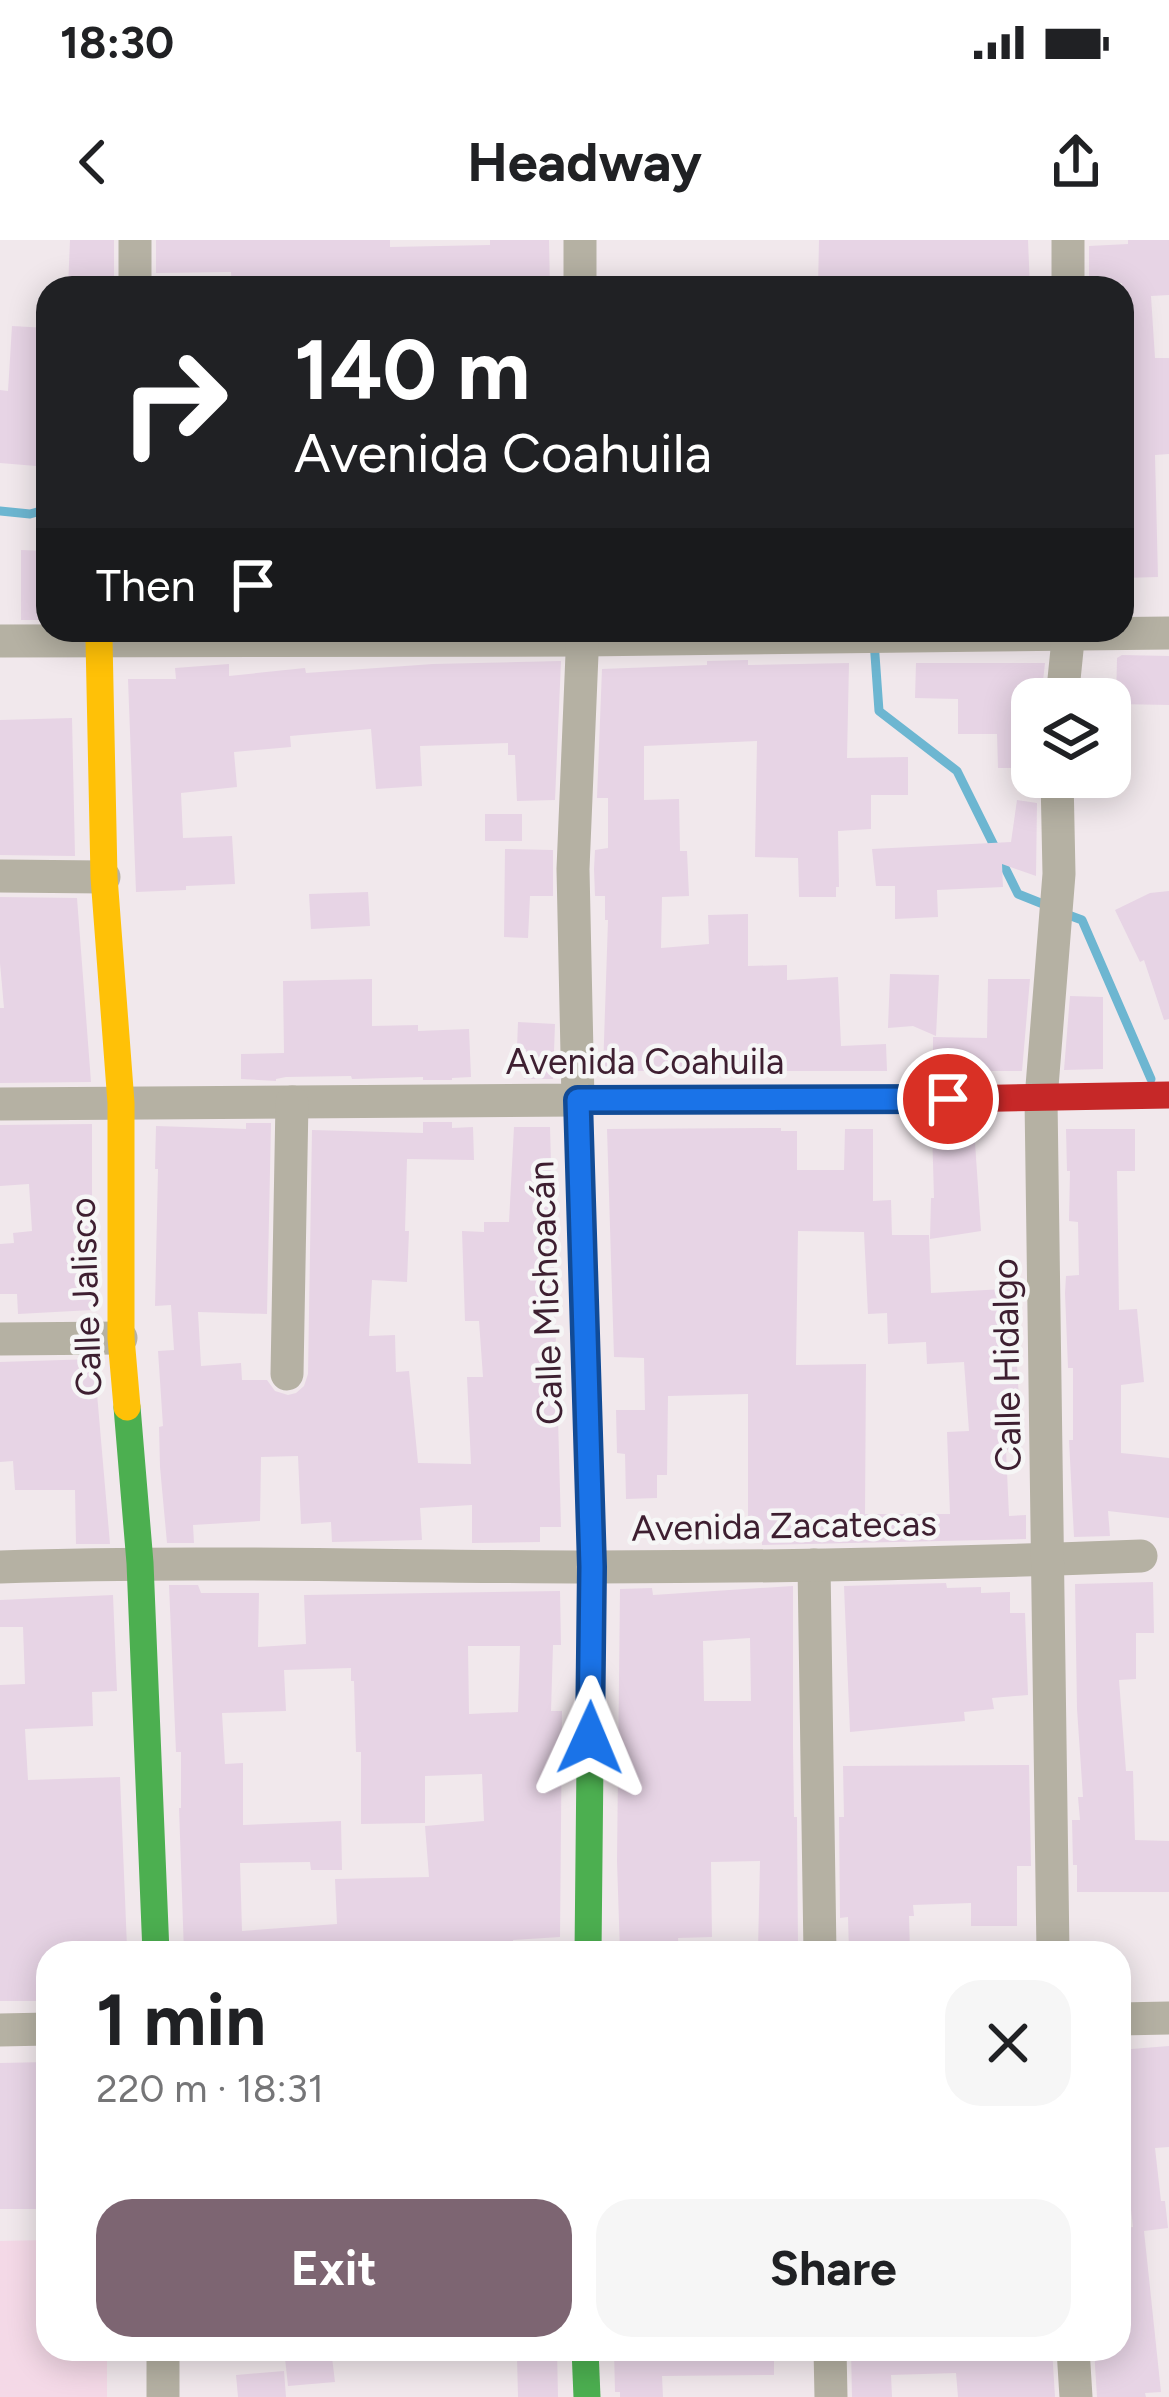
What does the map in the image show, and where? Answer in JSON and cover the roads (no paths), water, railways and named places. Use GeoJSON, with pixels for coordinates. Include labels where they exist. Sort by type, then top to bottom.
{"type":"FeatureCollection","features":[{"type":"Feature","properties":{"kind":"street"},"geometry":{"type":"LineString","coordinates":[[135,240],[135,276]]}},
{"type":"Feature","properties":{"kind":"street"},"geometry":{"type":"LineString","coordinates":[[580,240],[580,276]]}},
{"type":"Feature","properties":{"kind":"street"},"geometry":{"type":"LineString","coordinates":[[1068,240],[1068,276]]}},
{"type":"Feature","properties":{"kind":"street"},"geometry":{"type":"LineString","coordinates":[[1134,632],[1169,633]]}},
{"type":"Feature","properties":{"kind":"street"},"geometry":{"type":"LineString","coordinates":[[0,640],[36,640]]}},
{"type":"Feature","properties":{"kind":"street","name":"Calle Jalisco"},"geometry":{"type":"LineString","coordinates":[[99,642],[104,877],[121,1103],[121,1338],[140,1562],[156,1941]]}},
{"type":"Feature","properties":{"kind":"street","name":"Calle Michoacán"},"geometry":{"type":"LineString","coordinates":[[583,642],[573,869],[592,1567],[588,1941]]}},
{"type":"Feature","properties":{"kind":"street"},"geometry":{"type":"LineString","coordinates":[[1064,678],[1068,642]]}},
{"type":"Feature","properties":{"kind":"street","name":"Calle Hidalgo"},"geometry":{"type":"LineString","coordinates":[[1053,1941],[1041,1099],[1058,874],[1057,798]]}},
{"type":"Feature","properties":{"kind":"street"},"geometry":{"type":"LineString","coordinates":[[0,876],[104,877]]}},
{"type":"Feature","properties":{"kind":"street","name":"Avenida Coahuila"},"geometry":{"type":"LineString","coordinates":[[0,1104],[1169,1095]]}},
{"type":"Feature","properties":{"kind":"street"},"geometry":{"type":"LineString","coordinates":[[287,1374],[292,1102]]}},
{"type":"Feature","properties":{"kind":"street"},"geometry":{"type":"LineString","coordinates":[[0,1339],[121,1338]]}},
{"type":"Feature","properties":{"kind":"street","name":"Avenida Zacatecas"},"geometry":{"type":"LineString","coordinates":[[0,1568],[140,1562],[814,1565],[1141,1556]]}},
{"type":"Feature","properties":{"kind":"street"},"geometry":{"type":"LineString","coordinates":[[814,1565],[820,1941]]}},
{"type":"Feature","properties":{"kind":"street"},"geometry":{"type":"LineString","coordinates":[[1131,2019],[1169,2018]]}},
{"type":"Feature","properties":{"kind":"street"},"geometry":{"type":"LineString","coordinates":[[0,2030],[36,2029]]}},
{"type":"Feature","properties":{"kind":"street"},"geometry":{"type":"LineString","coordinates":[[163,2361],[164,2397]]}},
{"type":"Feature","properties":{"kind":"street"},"geometry":{"type":"LineString","coordinates":[[586,2361],[587,2397]]}},
{"type":"Feature","properties":{"kind":"street"},"geometry":{"type":"LineString","coordinates":[[830,2361],[831,2397]]}},
{"type":"Feature","properties":{"kind":"street"},"geometry":{"type":"LineString","coordinates":[[1074,2361],[1076,2397]]}},
{"type":"Feature","properties":{"kind":"waterway"},"geometry":{"type":"LineString","coordinates":[[0,511],[36,512]]}},
{"type":"Feature","properties":{"kind":"waterway"},"geometry":{"type":"LineString","coordinates":[[874,642],[879,711],[957,771],[1018,894],[1048,906]]}},
{"type":"Feature","properties":{"kind":"waterway"},"geometry":{"type":"LineString","coordinates":[[1063,913],[1082,920],[1151,1079]]}}]}
